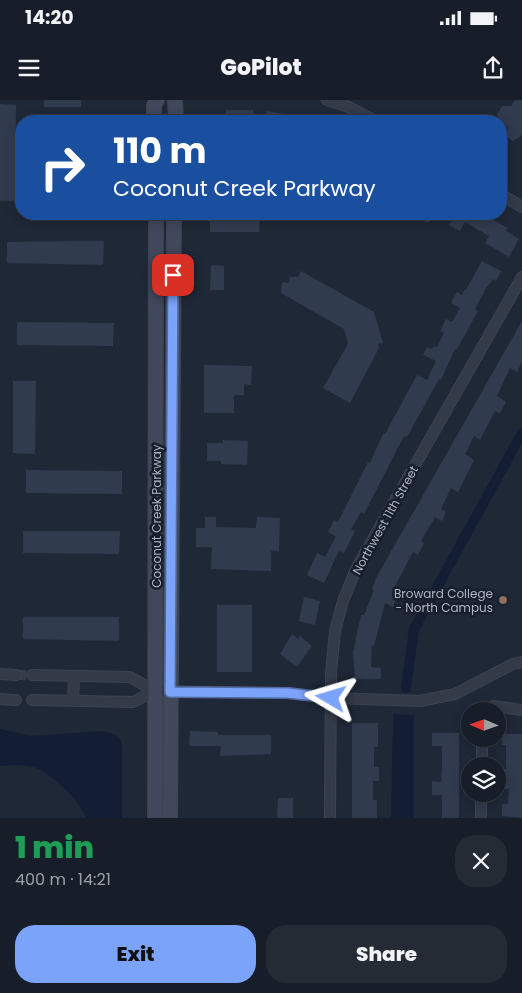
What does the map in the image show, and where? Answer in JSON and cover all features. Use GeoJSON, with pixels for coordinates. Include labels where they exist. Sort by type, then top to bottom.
{"type":"FeatureCollection","features":[{"type":"Feature","properties":{"kind":"main road"},"geometry":{"type":"LineString","coordinates":[[154,115],[156,100]]}},
{"type":"Feature","properties":{"kind":"main road"},"geometry":{"type":"LineString","coordinates":[[175,100],[176,115]]}},
{"type":"Feature","properties":{"kind":"main road","name":"Coconut Creek Parkway"},"geometry":{"type":"LineString","coordinates":[[155,818],[156,220]]}},
{"type":"Feature","properties":{"kind":"main road","name":"Coconut Creek Parkway"},"geometry":{"type":"LineString","coordinates":[[170,818],[174,220]]}},
{"type":"Feature","properties":{"kind":"main road"},"geometry":{"type":"LineString","coordinates":[[157,294],[164,312],[164,405],[172,422]]}},
{"type":"Feature","properties":{"kind":"street"},"geometry":{"type":"LineString","coordinates":[[327,100],[349,107],[364,115]]}},
{"type":"Feature","properties":{"kind":"street"},"geometry":{"type":"LineString","coordinates":[[341,100],[349,107]]}},
{"type":"Feature","properties":{"kind":"street"},"geometry":{"type":"LineString","coordinates":[[507,198],[522,207]]}},
{"type":"Feature","properties":{"kind":"street","name":"Northwest 11th Street"},"geometry":{"type":"LineString","coordinates":[[330,818],[331,698],[335,631],[343,601],[356,569],[522,277]]}},
{"type":"Feature","properties":{"kind":"street"},"geometry":{"type":"LineString","coordinates":[[32,675],[130,676],[156,691],[170,692],[288,693],[331,698],[420,701],[455,694],[513,664],[522,662]]}},
{"type":"Feature","properties":{"kind":"street"},"geometry":{"type":"LineString","coordinates":[[0,674],[16,675]]}},
{"type":"Feature","properties":{"kind":"street"},"geometry":{"type":"LineString","coordinates":[[73,701],[74,676]]}},
{"type":"Feature","properties":{"kind":"street"},"geometry":{"type":"LineString","coordinates":[[32,700],[133,702],[156,691]]}},
{"type":"Feature","properties":{"kind":"street"},"geometry":{"type":"LineString","coordinates":[[0,699],[16,700]]}},
{"type":"Feature","properties":{"kind":"street"},"geometry":{"type":"LineString","coordinates":[[506,708],[522,710]]}},
{"type":"Feature","properties":{"kind":"street"},"geometry":{"type":"LineString","coordinates":[[481,818],[482,802]]}},
{"type":"Feature","properties":{"kind":"water"},"geometry":{"type":"Polygon","coordinates":[[[393,714],[414,715],[414,818],[391,818],[393,714]]]}},
{"type":"Feature","properties":{"kind":"water"},"geometry":{"type":"Polygon","coordinates":[[[0,729],[31,736],[102,731],[115,734],[121,740],[122,749],[122,818],[86,818],[73,798],[45,772],[30,766],[0,766],[0,729]]]}},
{"type":"Feature","properties":{"kind":"building"},"geometry":{"type":"Polygon","coordinates":[[[44,100],[81,100],[81,107],[44,107],[44,100]]]}},
{"type":"Feature","properties":{"kind":"building"},"geometry":{"type":"Polygon","coordinates":[[[515,100],[522,100],[522,135],[513,141],[507,137],[507,115],[497,114],[502,106],[511,106],[515,100]]]}},
{"type":"Feature","properties":{"kind":"building"},"geometry":{"type":"Polygon","coordinates":[[[0,104],[16,105],[15,201],[0,201],[0,104]]]}},
{"type":"Feature","properties":{"kind":"building"},"geometry":{"type":"Polygon","coordinates":[[[226,110],[253,110],[253,115],[226,115],[226,110]]]}},
{"type":"Feature","properties":{"kind":"building"},"geometry":{"type":"Polygon","coordinates":[[[267,111],[289,115],[266,115],[267,111]]]}},
{"type":"Feature","properties":{"kind":"building"},"geometry":{"type":"Polygon","coordinates":[[[210,220],[260,220],[259,232],[210,232],[210,220]]]}},
{"type":"Feature","properties":{"kind":"building"},"geometry":{"type":"Polygon","coordinates":[[[452,220],[493,220],[508,228],[506,231],[519,239],[509,257],[485,243],[489,236],[465,222],[460,231],[449,225],[452,220]]]}},
{"type":"Feature","properties":{"kind":"building"},"geometry":{"type":"Polygon","coordinates":[[[104,241],[103,265],[7,263],[7,242],[104,241]]]}},
{"type":"Feature","properties":{"kind":"building"},"geometry":{"type":"Polygon","coordinates":[[[482,261],[501,271],[496,281],[493,279],[485,290],[475,309],[478,311],[457,349],[455,349],[441,380],[439,379],[407,437],[404,436],[364,514],[361,512],[351,529],[355,531],[344,553],[339,551],[324,583],[307,575],[317,553],[325,557],[336,536],[328,532],[334,520],[338,522],[368,462],[370,463],[383,434],[385,434],[417,375],[427,380],[436,361],[423,355],[427,347],[432,349],[434,346],[437,347],[444,333],[440,331],[446,319],[452,322],[460,308],[451,303],[457,292],[462,295],[466,290],[482,261]]]}},
{"type":"Feature","properties":{"kind":"building"},"geometry":{"type":"Polygon","coordinates":[[[211,265],[224,266],[224,290],[210,290],[211,265]]]}},
{"type":"Feature","properties":{"kind":"building"},"geometry":{"type":"Polygon","coordinates":[[[301,271],[374,312],[383,343],[378,344],[379,348],[350,403],[323,388],[348,344],[344,329],[281,293],[282,282],[288,283],[290,277],[298,277],[301,271]]]}},
{"type":"Feature","properties":{"kind":"building"},"geometry":{"type":"Polygon","coordinates":[[[522,321],[522,362],[517,372],[510,368],[497,396],[506,402],[500,413],[495,411],[480,440],[474,436],[465,454],[474,460],[458,492],[451,488],[441,509],[446,512],[442,521],[435,517],[421,541],[424,543],[418,555],[413,552],[395,586],[400,588],[393,607],[385,603],[374,646],[372,645],[371,667],[381,668],[381,679],[355,679],[353,652],[361,615],[364,615],[374,590],[372,589],[376,578],[522,321]]]}},
{"type":"Feature","properties":{"kind":"building"},"geometry":{"type":"Polygon","coordinates":[[[17,322],[114,323],[113,346],[17,345],[17,322]]]}},
{"type":"Feature","properties":{"kind":"building"},"geometry":{"type":"Polygon","coordinates":[[[204,365],[252,366],[251,385],[244,384],[244,395],[234,395],[234,413],[204,413],[204,365]]]}},
{"type":"Feature","properties":{"kind":"building"},"geometry":{"type":"Polygon","coordinates":[[[13,381],[36,381],[35,454],[13,453],[13,381]]]}},
{"type":"Feature","properties":{"kind":"building"},"geometry":{"type":"Polygon","coordinates":[[[223,440],[248,441],[247,465],[221,464],[221,461],[207,461],[207,443],[223,443],[223,440]]]}},
{"type":"Feature","properties":{"kind":"building"},"geometry":{"type":"Polygon","coordinates":[[[26,470],[122,471],[122,494],[26,493],[26,470]]]}},
{"type":"Feature","properties":{"kind":"building"},"geometry":{"type":"Polygon","coordinates":[[[205,517],[216,517],[216,527],[256,528],[257,517],[280,518],[279,551],[271,551],[271,571],[211,569],[212,547],[196,547],[196,528],[205,528],[205,517]]]}},
{"type":"Feature","properties":{"kind":"building"},"geometry":{"type":"Polygon","coordinates":[[[23,531],[120,531],[119,554],[23,553],[23,531]]]}},
{"type":"Feature","properties":{"kind":"building"},"geometry":{"type":"Polygon","coordinates":[[[304,597],[320,601],[315,625],[299,621],[304,597]]]}},
{"type":"Feature","properties":{"kind":"building"},"geometry":{"type":"Polygon","coordinates":[[[217,605],[252,605],[252,672],[217,672],[217,605]]]}},
{"type":"Feature","properties":{"kind":"building"},"geometry":{"type":"Polygon","coordinates":[[[23,617],[119,617],[119,641],[23,639],[23,617]]]}},
{"type":"Feature","properties":{"kind":"building"},"geometry":{"type":"Polygon","coordinates":[[[292,634],[298,639],[300,636],[312,646],[297,667],[280,654],[292,634]]]}},
{"type":"Feature","properties":{"kind":"building"},"geometry":{"type":"Polygon","coordinates":[[[352,723],[378,723],[378,747],[374,747],[374,767],[379,767],[379,781],[373,781],[373,800],[377,800],[377,818],[352,818],[352,723]]]}},
{"type":"Feature","properties":{"kind":"building"},"geometry":{"type":"Polygon","coordinates":[[[190,731],[218,732],[218,735],[271,735],[271,754],[220,756],[221,746],[189,746],[190,731]]]}},
{"type":"Feature","properties":{"kind":"building"},"geometry":{"type":"Polygon","coordinates":[[[432,733],[459,733],[459,818],[442,818],[442,795],[432,795],[432,781],[441,782],[442,746],[432,746],[432,733]]]}},
{"type":"Feature","properties":{"kind":"building"},"geometry":{"type":"Polygon","coordinates":[[[506,734],[522,734],[522,818],[502,816],[502,804],[508,804],[509,789],[506,789],[506,734]]]}},
{"type":"Feature","properties":{"kind":"building"},"geometry":{"type":"Polygon","coordinates":[[[278,798],[293,798],[293,818],[277,818],[278,798]]]}},
{"type":"Feature","properties":{"kind":"waterway"},"geometry":{"type":"LineString","coordinates":[[406,688],[414,629],[522,433]]}},
{"type":"Feature","properties":{"kind":"tunnel"},"geometry":{"type":"LineString","coordinates":[[16,675],[32,675]]}},
{"type":"Feature","properties":{"kind":"place","name":"Broward College - North Campus"},"geometry":{"type":"Point","coordinates":[503,600]}},
{"type":"Feature","properties":{"kind":"route"},"geometry":{"type":"LineString","coordinates":[[173,275],[170,692],[288,693],[331,698]]}}]}
